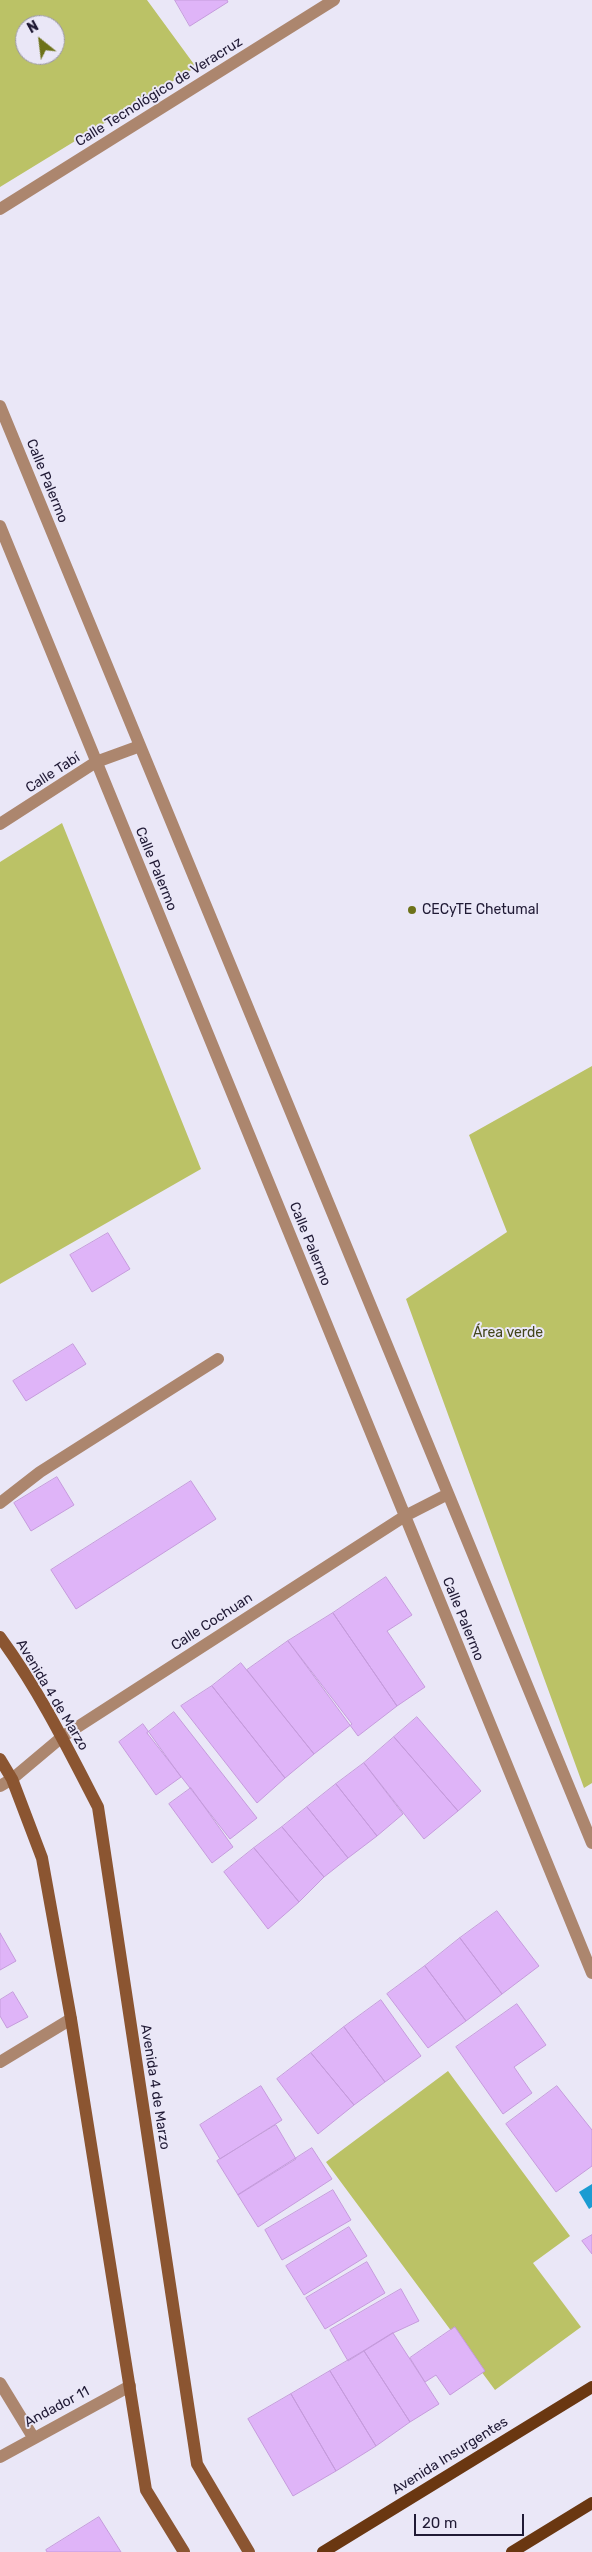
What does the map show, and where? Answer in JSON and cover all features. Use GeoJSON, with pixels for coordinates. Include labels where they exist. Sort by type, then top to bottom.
{"type":"FeatureCollection","features":[{"type":"Feature","properties":{"kind":"main road","name":"Avenida Insurgentes"},"geometry":{"type":"LineString","coordinates":[[323,2552],[592,2386]]}},
{"type":"Feature","properties":{"kind":"main road"},"geometry":{"type":"LineString","coordinates":[[512,2552],[592,2503]]}},
{"type":"Feature","properties":{"kind":"street","name":"Calle Tecnológico de Veracruz"},"geometry":{"type":"LineString","coordinates":[[0,209],[334,0]]}},
{"type":"Feature","properties":{"kind":"street","name":"Calle Palermo"},"geometry":{"type":"LineString","coordinates":[[0,406],[592,1843]]}},
{"type":"Feature","properties":{"kind":"street","name":"Calle Palermo"},"geometry":{"type":"LineString","coordinates":[[0,526],[592,1973]]}},
{"type":"Feature","properties":{"kind":"street","name":"Calle Tabí"},"geometry":{"type":"LineString","coordinates":[[0,824],[96,762],[140,746]]}},
{"type":"Feature","properties":{"kind":"street"},"geometry":{"type":"LineString","coordinates":[[0,1503],[40,1472],[218,1358]]}},
{"type":"Feature","properties":{"kind":"street","name":"Calle Cochuan"},"geometry":{"type":"LineString","coordinates":[[0,1786],[12,1779],[62,1736],[405,1516],[448,1494]]}},
{"type":"Feature","properties":{"kind":"street","name":"Avenida 4 de Marzo"},"geometry":{"type":"LineString","coordinates":[[0,1637],[21,1666],[62,1736],[98,1808],[197,2464],[249,2552]]}},
{"type":"Feature","properties":{"kind":"street"},"geometry":{"type":"LineString","coordinates":[[0,1759],[12,1779],[42,1858],[71,2019],[146,2490],[184,2552]]}},
{"type":"Feature","properties":{"kind":"street"},"geometry":{"type":"LineString","coordinates":[[0,2062],[71,2019]]}},
{"type":"Feature","properties":{"kind":"street"},"geometry":{"type":"LineString","coordinates":[[0,2383],[34,2437]]}},
{"type":"Feature","properties":{"kind":"street","name":"Andador 11"},"geometry":{"type":"LineString","coordinates":[[0,2457],[130,2386]]}},
{"type":"Feature","properties":{"kind":"green space"},"geometry":{"type":"Polygon","coordinates":[[[0,0],[147,0],[196,67],[0,187],[0,0]]]}},
{"type":"Feature","properties":{"kind":"green space"},"geometry":{"type":"Polygon","coordinates":[[[62,823],[201,1169],[0,1284],[0,862],[62,823]]]}},
{"type":"Feature","properties":{"kind":"green space","name":"Área verde"},"geometry":{"type":"Polygon","coordinates":[[[592,1066],[592,1783],[584,1788],[406,1299],[507,1232],[469,1135],[592,1066]]]}},
{"type":"Feature","properties":{"kind":"green space"},"geometry":{"type":"Polygon","coordinates":[[[448,2071],[570,2236],[533,2263],[581,2327],[495,2390],[326,2162],[448,2071]]]}},
{"type":"Feature","properties":{"kind":"water"},"geometry":{"type":"Polygon","coordinates":[[[592,2184],[592,2207],[589,2209],[579,2192],[592,2184]]]}},
{"type":"Feature","properties":{"kind":"building"},"geometry":{"type":"Polygon","coordinates":[[[175,0],[227,0],[228,2],[190,26],[175,0]]]}},
{"type":"Feature","properties":{"kind":"building"},"geometry":{"type":"Polygon","coordinates":[[[108,1233],[130,1269],[92,1292],[70,1255],[108,1233]]]}},
{"type":"Feature","properties":{"kind":"building"},"geometry":{"type":"Polygon","coordinates":[[[73,1344],[86,1364],[26,1401],[13,1381],[73,1344]]]}},
{"type":"Feature","properties":{"kind":"building"},"geometry":{"type":"Polygon","coordinates":[[[57,1477],[74,1505],[31,1531],[14,1503],[57,1477]]]}},
{"type":"Feature","properties":{"kind":"building"},"geometry":{"type":"Polygon","coordinates":[[[191,1481],[216,1519],[76,1609],[51,1570],[191,1481]]]}},
{"type":"Feature","properties":{"kind":"building"},"geometry":{"type":"Polygon","coordinates":[[[386,1577],[412,1615],[387,1631],[425,1687],[397,1706],[333,1613],[386,1577]]]}},
{"type":"Feature","properties":{"kind":"building"},"geometry":{"type":"Polygon","coordinates":[[[333,1613],[397,1706],[358,1736],[288,1641],[333,1613]]]}},
{"type":"Feature","properties":{"kind":"building"},"geometry":{"type":"Polygon","coordinates":[[[288,1641],[352,1724],[314,1754],[247,1670],[288,1641]]]}},
{"type":"Feature","properties":{"kind":"building"},"geometry":{"type":"Polygon","coordinates":[[[241,1663],[314,1754],[285,1778],[212,1686],[241,1663]]]}},
{"type":"Feature","properties":{"kind":"building"},"geometry":{"type":"Polygon","coordinates":[[[212,1686],[285,1778],[257,1803],[181,1706],[212,1686]]]}},
{"type":"Feature","properties":{"kind":"building"},"geometry":{"type":"Polygon","coordinates":[[[174,1712],[257,1818],[230,1839],[147,1733],[174,1712]]]}},
{"type":"Feature","properties":{"kind":"building"},"geometry":{"type":"Polygon","coordinates":[[[417,1717],[481,1791],[458,1811],[394,1737],[417,1717]]]}},
{"type":"Feature","properties":{"kind":"building"},"geometry":{"type":"Polygon","coordinates":[[[143,1724],[181,1777],[156,1795],[119,1742],[143,1724]]]}},
{"type":"Feature","properties":{"kind":"building"},"geometry":{"type":"Polygon","coordinates":[[[394,1737],[458,1811],[424,1839],[364,1763],[394,1737]]]}},
{"type":"Feature","properties":{"kind":"building"},"geometry":{"type":"Polygon","coordinates":[[[364,1763],[403,1814],[377,1836],[336,1784],[364,1763]]]}},
{"type":"Feature","properties":{"kind":"building"},"geometry":{"type":"Polygon","coordinates":[[[336,1784],[377,1836],[348,1858],[307,1807],[336,1784]]]}},
{"type":"Feature","properties":{"kind":"building"},"geometry":{"type":"Polygon","coordinates":[[[191,1788],[233,1847],[212,1863],[169,1804],[191,1788]]]}},
{"type":"Feature","properties":{"kind":"building"},"geometry":{"type":"Polygon","coordinates":[[[307,1807],[348,1858],[324,1877],[282,1827],[307,1807]]]}},
{"type":"Feature","properties":{"kind":"building"},"geometry":{"type":"Polygon","coordinates":[[[282,1827],[324,1877],[299,1902],[254,1848],[282,1827]]]}},
{"type":"Feature","properties":{"kind":"building"},"geometry":{"type":"Polygon","coordinates":[[[254,1848],[299,1902],[268,1929],[224,1872],[254,1848]]]}},
{"type":"Feature","properties":{"kind":"building"},"geometry":{"type":"Polygon","coordinates":[[[497,1911],[539,1966],[502,1994],[460,1938],[497,1911]]]}},
{"type":"Feature","properties":{"kind":"building"},"geometry":{"type":"Polygon","coordinates":[[[0,1933],[16,1961],[0,1970],[0,1933]]]}},
{"type":"Feature","properties":{"kind":"building"},"geometry":{"type":"Polygon","coordinates":[[[460,1938],[502,1994],[466,2021],[425,1966],[460,1938]]]}},
{"type":"Feature","properties":{"kind":"building"},"geometry":{"type":"Polygon","coordinates":[[[425,1966],[466,2021],[428,2048],[387,1994],[425,1966]]]}},
{"type":"Feature","properties":{"kind":"building"},"geometry":{"type":"Polygon","coordinates":[[[13,1992],[28,2017],[7,2028],[0,2016],[0,2000],[13,1992]]]}},
{"type":"Feature","properties":{"kind":"building"},"geometry":{"type":"Polygon","coordinates":[[[381,2000],[421,2056],[385,2082],[344,2027],[381,2000]]]}},
{"type":"Feature","properties":{"kind":"building"},"geometry":{"type":"Polygon","coordinates":[[[517,2004],[546,2045],[514,2067],[532,2093],[503,2114],[456,2047],[517,2004]]]}},
{"type":"Feature","properties":{"kind":"building"},"geometry":{"type":"Polygon","coordinates":[[[344,2027],[385,2082],[354,2105],[311,2053],[344,2027]]]}},
{"type":"Feature","properties":{"kind":"building"},"geometry":{"type":"Polygon","coordinates":[[[311,2053],[354,2105],[318,2134],[277,2079],[311,2053]]]}},
{"type":"Feature","properties":{"kind":"building"},"geometry":{"type":"Polygon","coordinates":[[[261,2086],[282,2120],[220,2159],[200,2125],[261,2086]]]}},
{"type":"Feature","properties":{"kind":"building"},"geometry":{"type":"Polygon","coordinates":[[[557,2086],[592,2130],[592,2166],[556,2192],[506,2124],[557,2086]]]}},
{"type":"Feature","properties":{"kind":"building"},"geometry":{"type":"Polygon","coordinates":[[[276,2125],[296,2159],[238,2195],[217,2161],[276,2125]]]}},
{"type":"Feature","properties":{"kind":"building"},"geometry":{"type":"Polygon","coordinates":[[[312,2148],[332,2179],[258,2227],[238,2195],[312,2148]]]}},
{"type":"Feature","properties":{"kind":"building"},"geometry":{"type":"Polygon","coordinates":[[[333,2190],[351,2220],[282,2260],[265,2230],[333,2190]]]}},
{"type":"Feature","properties":{"kind":"building"},"geometry":{"type":"Polygon","coordinates":[[[349,2227],[367,2256],[304,2295],[286,2266],[349,2227]]]}},
{"type":"Feature","properties":{"kind":"building"},"geometry":{"type":"Polygon","coordinates":[[[592,2235],[592,2254],[582,2241],[592,2235]]]}},
{"type":"Feature","properties":{"kind":"building"},"geometry":{"type":"Polygon","coordinates":[[[367,2262],[385,2293],[325,2329],[306,2298],[367,2262]]]}},
{"type":"Feature","properties":{"kind":"building"},"geometry":{"type":"Polygon","coordinates":[[[401,2289],[419,2321],[393,2333],[348,2361],[330,2330],[401,2289]]]}},
{"type":"Feature","properties":{"kind":"building"},"geometry":{"type":"Polygon","coordinates":[[[455,2327],[485,2371],[450,2395],[436,2375],[425,2382],[410,2358],[455,2327]]]}},
{"type":"Feature","properties":{"kind":"building"},"geometry":{"type":"Polygon","coordinates":[[[393,2333],[439,2404],[410,2422],[364,2351],[393,2333]]]}},
{"type":"Feature","properties":{"kind":"building"},"geometry":{"type":"Polygon","coordinates":[[[364,2351],[410,2422],[376,2446],[330,2371],[364,2351]]]}},
{"type":"Feature","properties":{"kind":"building"},"geometry":{"type":"Polygon","coordinates":[[[330,2371],[376,2446],[336,2471],[291,2394],[330,2371]]]}},
{"type":"Feature","properties":{"kind":"building"},"geometry":{"type":"Polygon","coordinates":[[[291,2394],[336,2471],[293,2496],[248,2419],[291,2394]]]}},
{"type":"Feature","properties":{"kind":"building"},"geometry":{"type":"Polygon","coordinates":[[[99,2517],[121,2552],[47,2552],[46,2550],[99,2517]]]}},
{"type":"Feature","properties":{"kind":"place","name":"CECyTE Chetumal"},"geometry":{"type":"Point","coordinates":[412,910]}}]}
